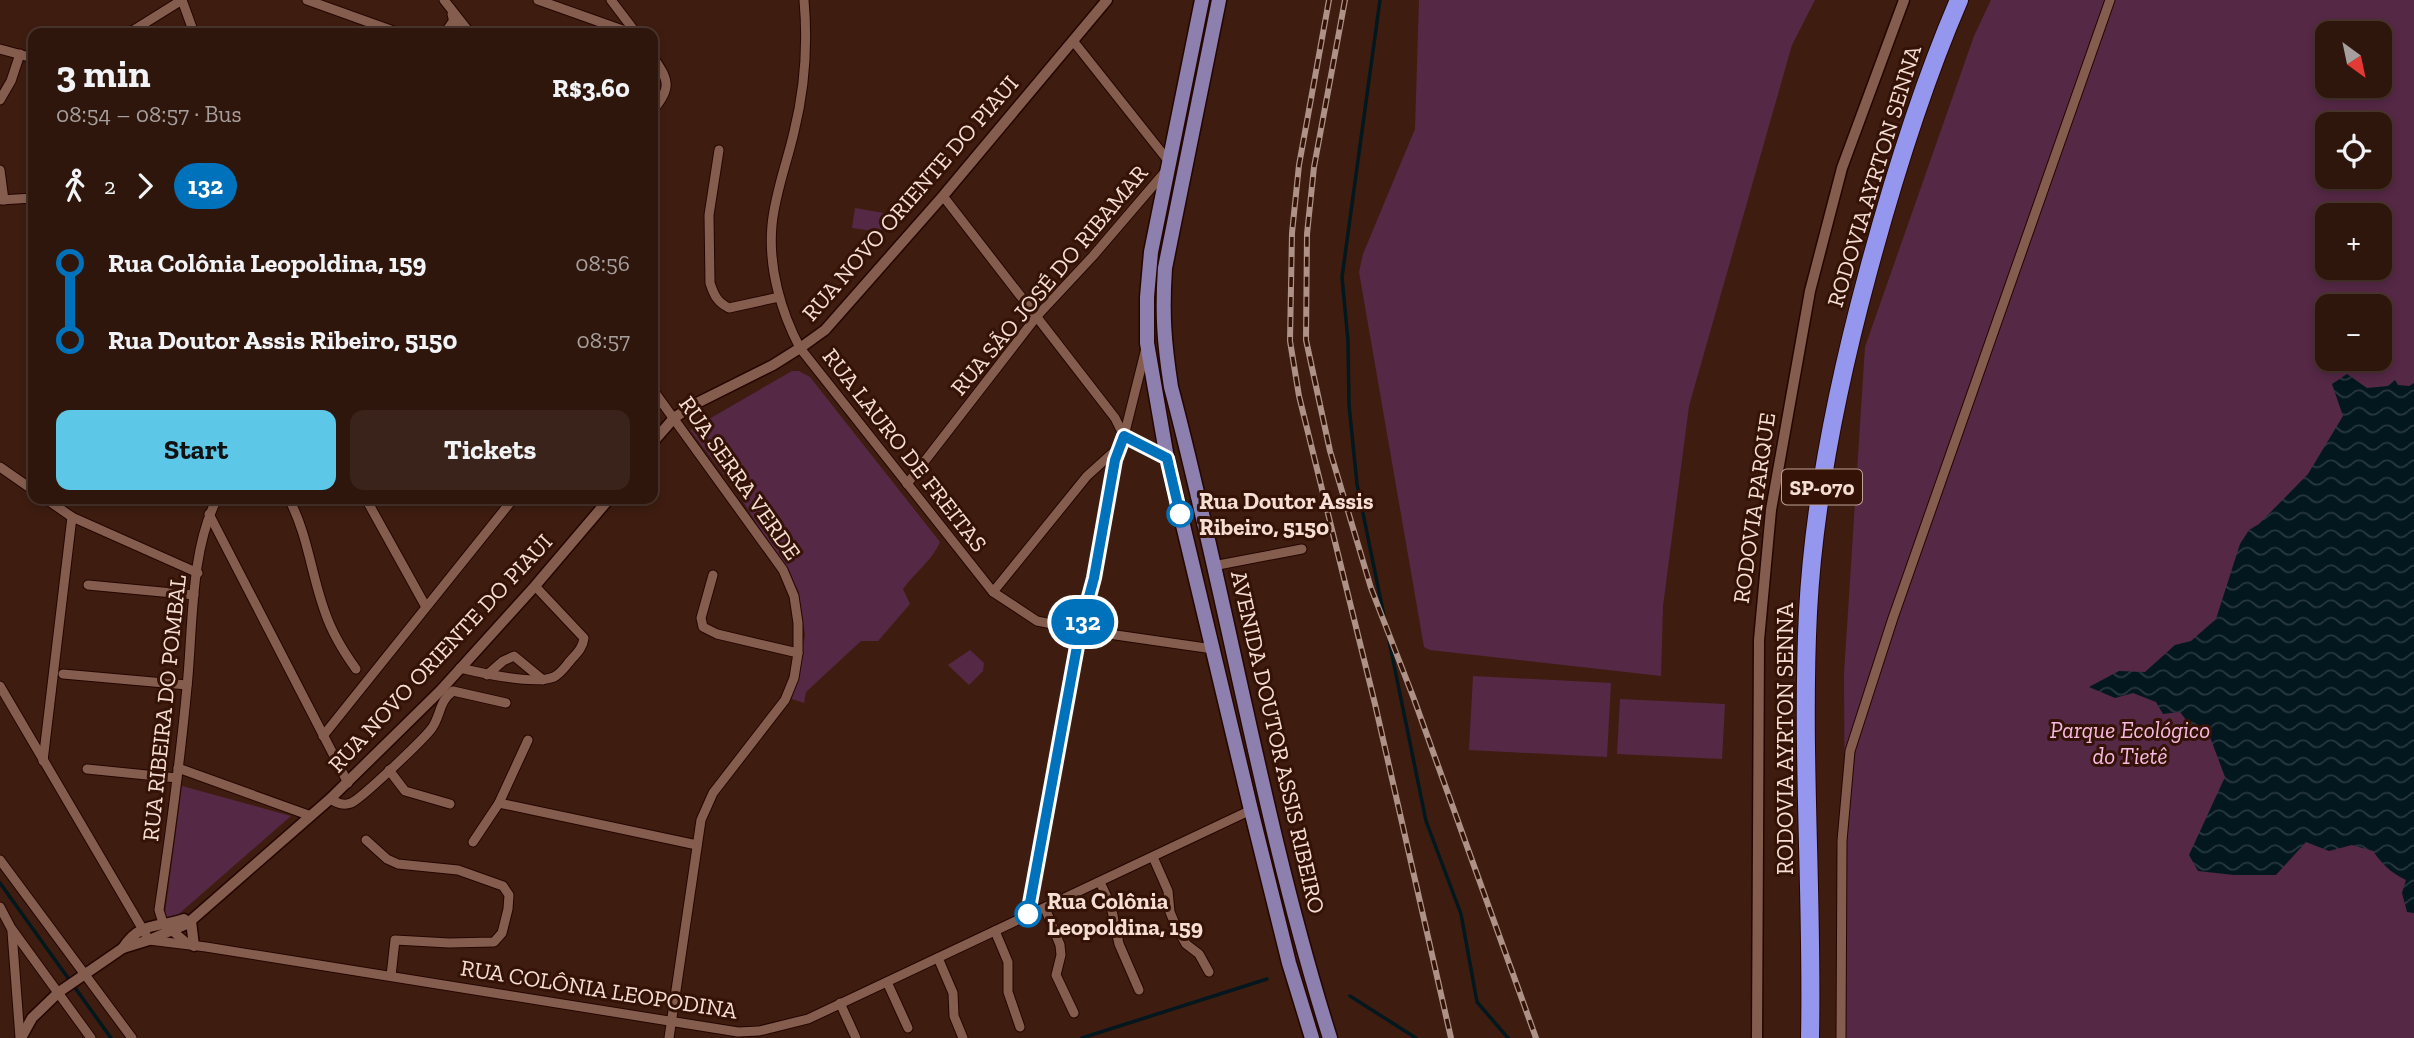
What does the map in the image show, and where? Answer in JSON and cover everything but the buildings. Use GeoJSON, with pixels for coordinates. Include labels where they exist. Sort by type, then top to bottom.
{"type":"FeatureCollection","features":[{"type":"Feature","properties":{"kind":"highway","name":"RODOVIA AYRTON SENNA"},"geometry":{"type":"LineString","coordinates":[[1810,1038],[1805,721],[1808,610],[1818,514],[1849,344],[1888,199],[1933,61],[1959,0]]}},
{"type":"Feature","properties":{"kind":"main road","name":"AVENIDA DOUTOR ASSIS RIBEIRO"},"geometry":{"type":"LineString","coordinates":[[1202,0],[1151,253],[1147,343],[1167,458],[1289,963],[1312,1038]]}},
{"type":"Feature","properties":{"kind":"main road","name":"AVENIDA DOUTOR ASSIS RIBEIRO"},"geometry":{"type":"LineString","coordinates":[[1219,0],[1165,268],[1163,341],[1171,387],[1306,960],[1330,1038]]}},
{"type":"Feature","properties":{"kind":"street"},"geometry":{"type":"LineString","coordinates":[[137,28],[182,0],[192,28]]}},
{"type":"Feature","properties":{"kind":"street"},"geometry":{"type":"LineString","coordinates":[[307,0],[385,28]]}},
{"type":"Feature","properties":{"kind":"street"},"geometry":{"type":"LineString","coordinates":[[443,0],[465,28]]}},
{"type":"Feature","properties":{"kind":"street"},"geometry":{"type":"LineString","coordinates":[[538,0],[619,28]]}},
{"type":"Feature","properties":{"kind":"street"},"geometry":{"type":"LineString","coordinates":[[611,0],[631,28]]}},
{"type":"Feature","properties":{"kind":"street","name":"RUA LAURO DE FREITAS"},"geometry":{"type":"LineString","coordinates":[[804,0],[807,26],[802,96],[772,227],[779,297],[800,348],[993,592],[1037,621],[1080,630],[1213,649]]}},
{"type":"Feature","properties":{"kind":"street","name":"RUA NOVO ORIENTE DO PIAUI"},"geometry":{"type":"LineString","coordinates":[[658,436],[674,418],[695,404],[800,348],[825,330],[943,197],[1107,0]]}},
{"type":"Feature","properties":{"kind":"street","name":"RODOVIA PARQUE"},"geometry":{"type":"LineString","coordinates":[[1757,1038],[1759,640],[1771,510],[1810,291],[1843,167],[1904,0]]}},
{"type":"Feature","properties":{"kind":"street"},"geometry":{"type":"LineString","coordinates":[[1841,1038],[1842,841],[1850,751],[1893,618],[2110,0]]}},
{"type":"Feature","properties":{"kind":"street"},"geometry":{"type":"LineString","coordinates":[[447,28],[453,16]]}},
{"type":"Feature","properties":{"kind":"street"},"geometry":{"type":"LineString","coordinates":[[453,16],[456,28]]}},
{"type":"Feature","properties":{"kind":"street"},"geometry":{"type":"LineString","coordinates":[[1074,42],[1169,165]]}},
{"type":"Feature","properties":{"kind":"street"},"geometry":{"type":"LineString","coordinates":[[0,49],[28,56]]}},
{"type":"Feature","properties":{"kind":"street"},"geometry":{"type":"LineString","coordinates":[[0,100],[11,81],[20,54]]}},
{"type":"Feature","properties":{"kind":"street"},"geometry":{"type":"LineString","coordinates":[[658,65],[667,85],[658,104]]}},
{"type":"Feature","properties":{"kind":"street"},"geometry":{"type":"LineString","coordinates":[[719,150],[709,215],[710,269],[715,298],[729,308],[779,297]]}},
{"type":"Feature","properties":{"kind":"street","name":"RUA SÃO JOSÉ DO RIBAMAR"},"geometry":{"type":"LineString","coordinates":[[907,484],[1037,316],[1093,256],[1169,165]]}},
{"type":"Feature","properties":{"kind":"street"},"geometry":{"type":"LineString","coordinates":[[0,170],[2,200],[28,198]]}},
{"type":"Feature","properties":{"kind":"street"},"geometry":{"type":"LineString","coordinates":[[943,197],[1115,418],[1124,436],[1167,458]]}},
{"type":"Feature","properties":{"kind":"street"},"geometry":{"type":"LineString","coordinates":[[1028,914],[1080,630],[1094,578],[1115,460],[1124,436],[1147,343]]}},
{"type":"Feature","properties":{"kind":"street","name":"RUA SERRA VERDE"},"geometry":{"type":"LineString","coordinates":[[658,397],[783,570],[794,596],[798,623],[798,653],[794,678],[785,700],[713,793],[701,820],[669,1038]]}},
{"type":"Feature","properties":{"kind":"street"},"geometry":{"type":"LineString","coordinates":[[993,592],[1087,476],[1120,446]]}},
{"type":"Feature","properties":{"kind":"street"},"geometry":{"type":"LineString","coordinates":[[0,467],[28,486]]}},
{"type":"Feature","properties":{"kind":"street"},"geometry":{"type":"LineString","coordinates":[[53,504],[72,517],[198,573]]}},
{"type":"Feature","properties":{"kind":"street","name":"RUA RIBEIRA DO POMBAL"},"geometry":{"type":"LineString","coordinates":[[167,927],[159,910],[178,773],[194,595],[203,534],[215,504]]}},
{"type":"Feature","properties":{"kind":"street"},"geometry":{"type":"LineString","coordinates":[[291,504],[309,551],[333,634],[356,669]]}},
{"type":"Feature","properties":{"kind":"street"},"geometry":{"type":"LineString","coordinates":[[369,504],[426,607]]}},
{"type":"Feature","properties":{"kind":"street"},"geometry":{"type":"LineString","coordinates":[[323,736],[509,504]]}},
{"type":"Feature","properties":{"kind":"street","name":"RUA NOVO ORIENTE DO PIAUI"},"geometry":{"type":"LineString","coordinates":[[123,948],[149,940],[167,927],[195,916],[348,783],[460,668],[605,504]]}},
{"type":"Feature","properties":{"kind":"street"},"geometry":{"type":"LineString","coordinates":[[209,514],[348,783]]}},
{"type":"Feature","properties":{"kind":"street"},"geometry":{"type":"LineString","coordinates":[[43,761],[72,517]]}},
{"type":"Feature","properties":{"kind":"street"},"geometry":{"type":"LineString","coordinates":[[1213,566],[1302,549]]}},
{"type":"Feature","properties":{"kind":"street"},"geometry":{"type":"LineString","coordinates":[[713,575],[701,618],[703,627],[717,634],[798,653]]}},
{"type":"Feature","properties":{"kind":"street"},"geometry":{"type":"LineString","coordinates":[[88,585],[194,595]]}},
{"type":"Feature","properties":{"kind":"street"},"geometry":{"type":"LineString","coordinates":[[460,668],[487,675],[543,680],[561,672],[579,651],[584,638],[535,586]]}},
{"type":"Feature","properties":{"kind":"street"},"geometry":{"type":"LineString","coordinates":[[487,675],[503,661],[514,656],[543,680]]}},
{"type":"Feature","properties":{"kind":"street"},"geometry":{"type":"LineString","coordinates":[[64,674],[187,685]]}},
{"type":"Feature","properties":{"kind":"street"},"geometry":{"type":"LineString","coordinates":[[0,686],[149,940]]}},
{"type":"Feature","properties":{"kind":"street"},"geometry":{"type":"LineString","coordinates":[[330,799],[338,804],[350,804],[389,770],[432,728],[444,699],[453,691],[506,703]]}},
{"type":"Feature","properties":{"kind":"street"},"geometry":{"type":"LineString","coordinates":[[473,842],[499,803],[528,740]]}},
{"type":"Feature","properties":{"kind":"street"},"geometry":{"type":"LineString","coordinates":[[87,769],[178,773],[311,816]]}},
{"type":"Feature","properties":{"kind":"street"},"geometry":{"type":"LineString","coordinates":[[389,770],[405,791],[450,804]]}},
{"type":"Feature","properties":{"kind":"street"},"geometry":{"type":"LineString","coordinates":[[499,803],[696,845]]}},
{"type":"Feature","properties":{"kind":"street","name":"RUA COLÔNIA LEOPODINA"},"geometry":{"type":"LineString","coordinates":[[149,940],[761,1035],[808,1019],[1251,810]]}},
{"type":"Feature","properties":{"kind":"street"},"geometry":{"type":"LineString","coordinates":[[366,840],[387,859],[398,864],[458,870],[503,886],[509,895],[502,933],[494,942],[395,940],[391,976]]}},
{"type":"Feature","properties":{"kind":"street"},"geometry":{"type":"LineString","coordinates":[[1153,857],[1168,891],[1170,912],[1175,924],[1186,944],[1199,954],[1209,972]]}},
{"type":"Feature","properties":{"kind":"street"},"geometry":{"type":"LineString","coordinates":[[0,860],[81,976],[132,1038]]}},
{"type":"Feature","properties":{"kind":"street"},"geometry":{"type":"LineString","coordinates":[[1100,882],[1111,906],[1119,944],[1139,990]]}},
{"type":"Feature","properties":{"kind":"street"},"geometry":{"type":"LineString","coordinates":[[0,908],[11,928],[60,991],[91,1038]]}},
{"type":"Feature","properties":{"kind":"street"},"geometry":{"type":"LineString","coordinates":[[1045,908],[1060,945],[1061,955],[1056,975],[1074,1013]]}},
{"type":"Feature","properties":{"kind":"street"},"geometry":{"type":"LineString","coordinates":[[192,946],[195,916]]}},
{"type":"Feature","properties":{"kind":"street","name":"RUA NOVO ORIENTE DO PIAUI"},"geometry":{"type":"LineString","coordinates":[[142,930],[167,927]]}},
{"type":"Feature","properties":{"kind":"street","name":"RUA COLÔNIA LEOPODINA"},"geometry":{"type":"LineString","coordinates":[[167,927],[192,946]]}},
{"type":"Feature","properties":{"kind":"street"},"geometry":{"type":"LineString","coordinates":[[11,928],[21,1038]]}},
{"type":"Feature","properties":{"kind":"street"},"geometry":{"type":"LineString","coordinates":[[21,1038],[32,1018],[60,991],[123,948],[142,930]]}},
{"type":"Feature","properties":{"kind":"street"},"geometry":{"type":"LineString","coordinates":[[995,931],[1007,962],[1008,992],[1020,1027]]}},
{"type":"Feature","properties":{"kind":"street"},"geometry":{"type":"LineString","coordinates":[[937,958],[953,993],[954,1016],[963,1038]]}},
{"type":"Feature","properties":{"kind":"street"},"geometry":{"type":"LineString","coordinates":[[887,982],[908,1028]]}},
{"type":"Feature","properties":{"kind":"street"},"geometry":{"type":"LineString","coordinates":[[840,1003],[856,1038]]}},
{"type":"Feature","properties":{"kind":"green space"},"geometry":{"type":"Polygon","coordinates":[[[1419,0],[1815,0],[1792,45],[1689,406],[1663,606],[1661,676],[1430,650],[1424,647],[1359,272],[1363,254],[1415,129],[1419,0]]]}},
{"type":"Feature","properties":{"kind":"green space","name":"Parque Ecológico do Tietê"},"geometry":{"type":"Polygon","coordinates":[[[1991,0],[2414,0],[2414,1038],[1846,1038],[1844,674],[1865,347],[1974,36],[1991,0]]]}},
{"type":"Feature","properties":{"kind":"green space"},"geometry":{"type":"Polygon","coordinates":[[[855,208],[884,213],[881,232],[852,228],[855,208]]]}},
{"type":"Feature","properties":{"kind":"green space"},"geometry":{"type":"Polygon","coordinates":[[[792,371],[799,371],[810,377],[940,542],[933,555],[903,589],[910,604],[878,641],[861,641],[806,692],[804,703],[792,699],[805,635],[798,590],[737,492],[690,430],[792,371]]]}},
{"type":"Feature","properties":{"kind":"green space"},"geometry":{"type":"Polygon","coordinates":[[[970,650],[984,663],[983,671],[969,685],[948,665],[970,650]]]}},
{"type":"Feature","properties":{"kind":"green space"},"geometry":{"type":"Polygon","coordinates":[[[1473,676],[1611,683],[1607,757],[1469,750],[1473,676]]]}},
{"type":"Feature","properties":{"kind":"green space"},"geometry":{"type":"Polygon","coordinates":[[[1620,699],[1725,704],[1722,759],[1617,754],[1620,699]]]}},
{"type":"Feature","properties":{"kind":"green space"},"geometry":{"type":"Polygon","coordinates":[[[182,786],[291,816],[173,919],[167,918],[165,914],[182,786]]]}},
{"type":"Feature","properties":{"kind":"water"},"geometry":{"type":"Polygon","coordinates":[[[2347,374],[2367,388],[2388,386],[2395,380],[2398,385],[2409,386],[2414,383],[2414,913],[2407,912],[2402,893],[2406,880],[2387,868],[2373,851],[2352,845],[2329,851],[2306,842],[2276,875],[2234,875],[2198,871],[2189,855],[2225,777],[2210,737],[2187,721],[2180,712],[2163,714],[2156,702],[2133,693],[2115,698],[2089,687],[2119,671],[2145,672],[2175,645],[2191,641],[2216,619],[2240,544],[2249,530],[2259,524],[2308,474],[2343,416],[2332,384],[2347,374]]]}},
{"type":"Feature","properties":{"kind":"waterway"},"geometry":{"type":"LineString","coordinates":[[1380,0],[1342,277],[1348,341],[1349,405],[1357,484],[1426,821],[1461,914],[1477,1002],[1508,1038]]}},
{"type":"Feature","properties":{"kind":"waterway"},"geometry":{"type":"LineString","coordinates":[[0,883],[111,1038]]}},
{"type":"Feature","properties":{"kind":"waterway"},"geometry":{"type":"LineString","coordinates":[[1082,1038],[1267,979]]}},
{"type":"Feature","properties":{"kind":"waterway"},"geometry":{"type":"LineString","coordinates":[[1350,996],[1416,1038]]}},
{"type":"Feature","properties":{"kind":"railway"},"geometry":{"type":"LineString","coordinates":[[1329,0],[1299,165],[1292,233],[1290,341],[1299,396],[1375,704],[1451,1038]]}},
{"type":"Feature","properties":{"kind":"railway"},"geometry":{"type":"LineString","coordinates":[[1345,0],[1314,167],[1307,234],[1306,340],[1330,451],[1371,588],[1414,699],[1536,1038]]}},
{"type":"Feature","properties":{"kind":"bus line","name":"132"},"geometry":{"type":"LineString","coordinates":[[1028,914],[1080,630],[1094,578],[1115,460],[1124,436],[1167,458],[1180,514]]}},
{"type":"Feature","properties":{"kind":"place","name":"Rua Doutor Assis Ribeiro, 5150"},"geometry":{"type":"Point","coordinates":[1180,514]}},
{"type":"Feature","properties":{"kind":"place","name":"Rua Colônia Leopoldina, 159"},"geometry":{"type":"Point","coordinates":[1028,914]}}]}
